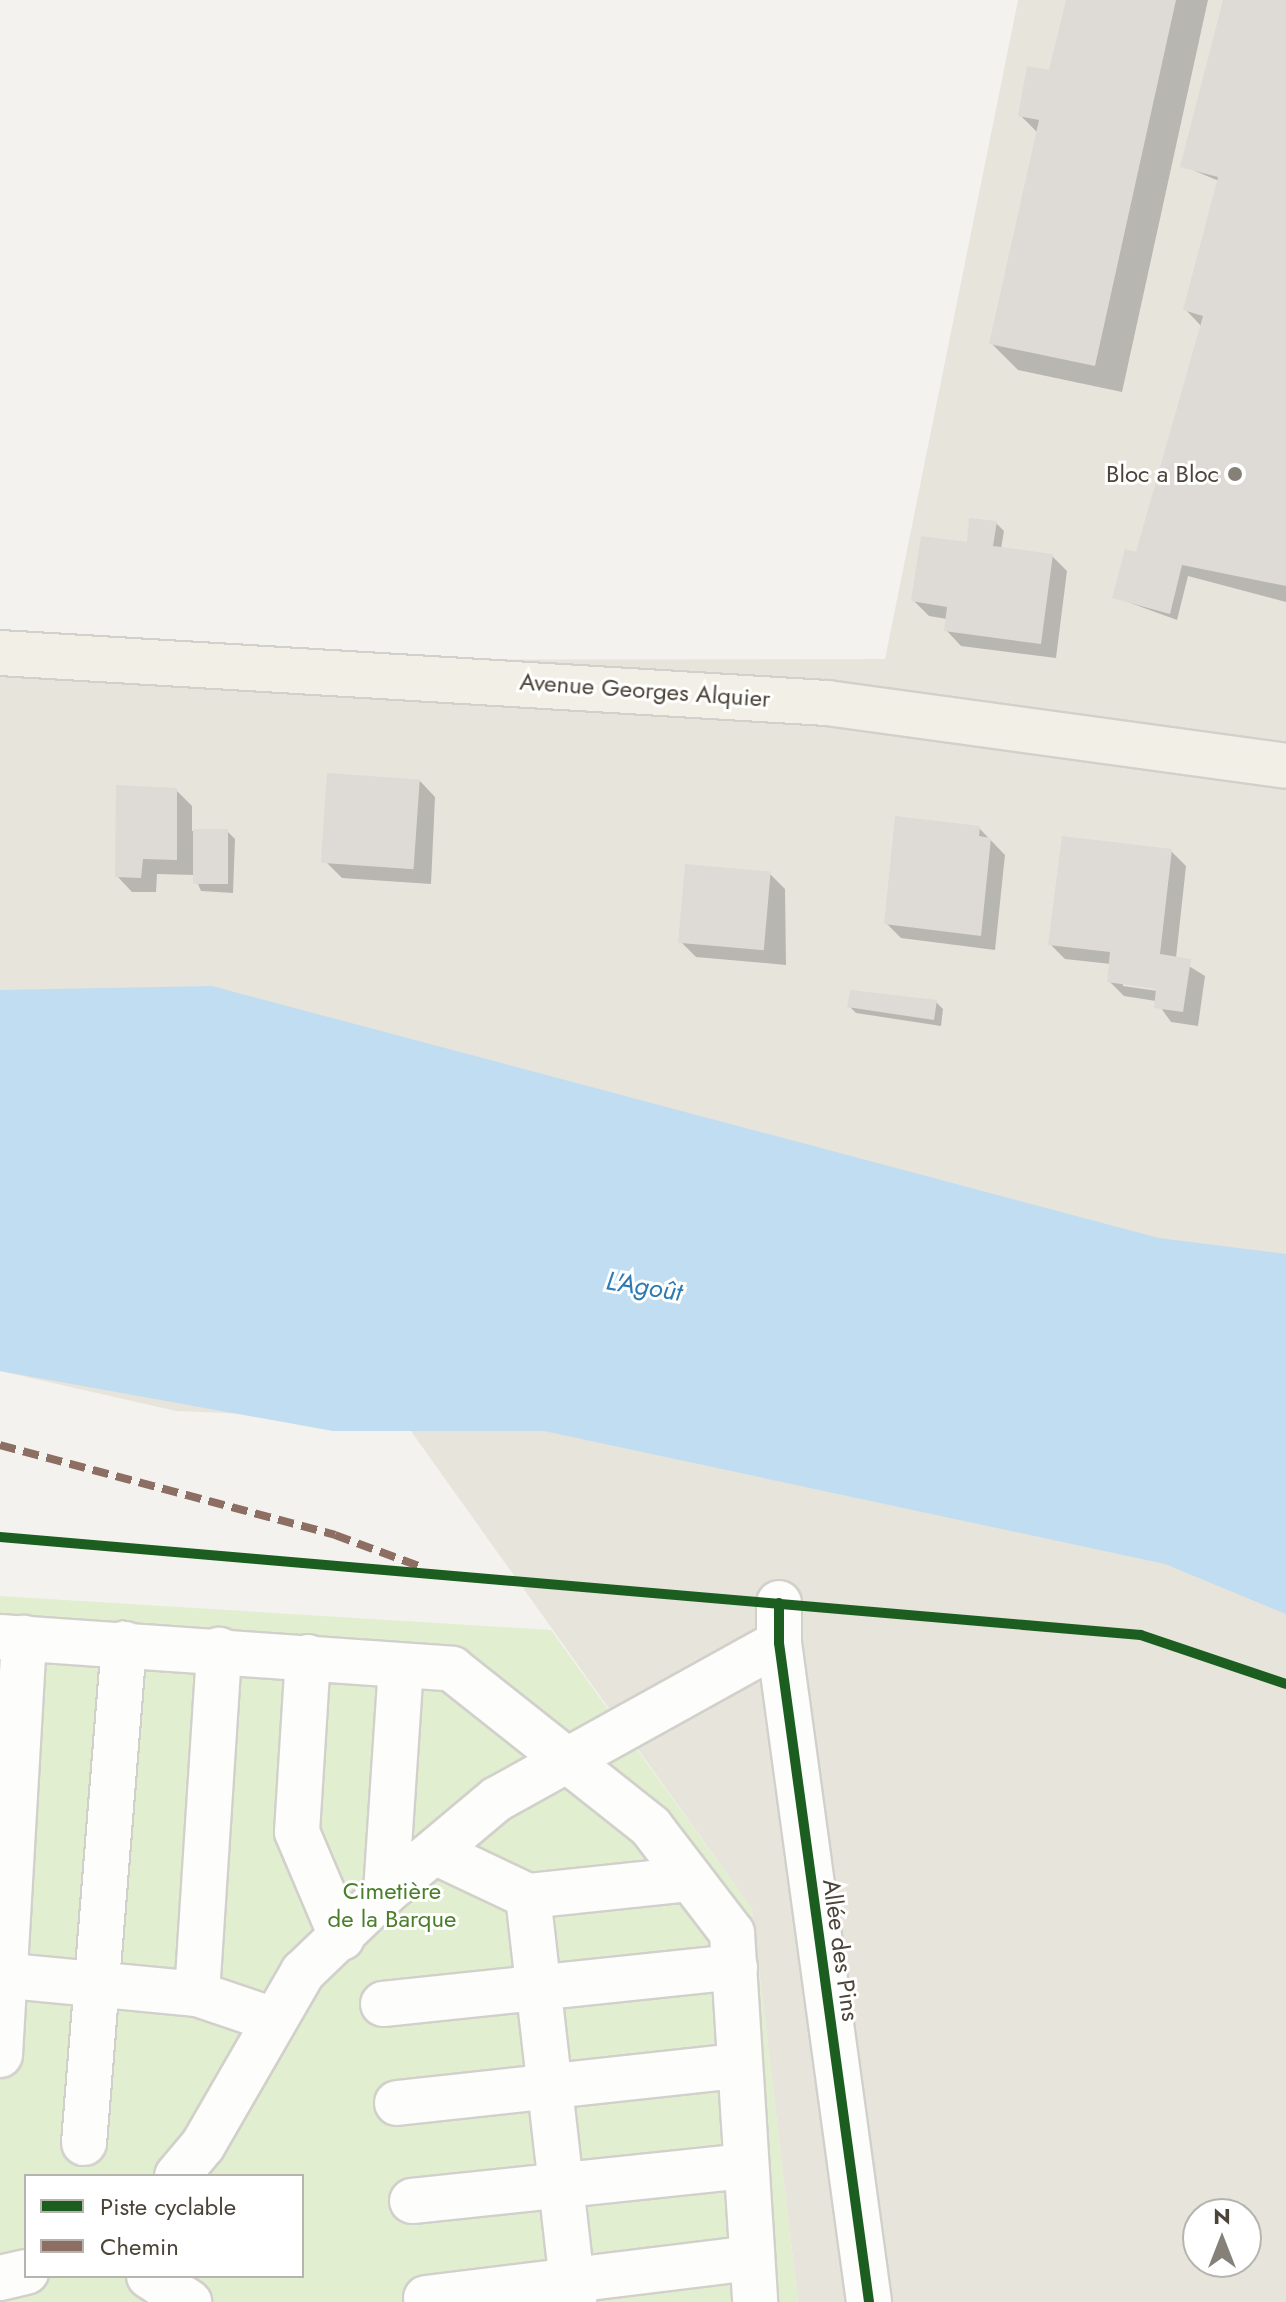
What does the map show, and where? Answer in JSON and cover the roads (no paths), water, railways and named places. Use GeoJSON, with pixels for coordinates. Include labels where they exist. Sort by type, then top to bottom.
{"type":"FeatureCollection","features":[{"type":"Feature","properties":{"kind":"main road","name":"Avenue Georges Alquier"},"geometry":{"type":"LineString","coordinates":[[0,653],[827,703],[1286,766]]}},
{"type":"Feature","properties":{"kind":"street","name":"Allée des Pins"},"geometry":{"type":"LineString","coordinates":[[568,1759],[779,1623],[869,2302]]}},
{"type":"Feature","properties":{"kind":"street"},"geometry":{"type":"LineString","coordinates":[[0,2055],[12,1638],[219,1650],[452,1669],[651,1827],[732,1933],[755,2302]]}},
{"type":"Feature","properties":{"kind":"street"},"geometry":{"type":"LineString","coordinates":[[84,2143],[124,1644]]}},
{"type":"Feature","properties":{"kind":"street"},"geometry":{"type":"LineString","coordinates":[[197,1994],[219,1650]]}},
{"type":"Feature","properties":{"kind":"street"},"geometry":{"type":"LineString","coordinates":[[308,1657],[297,1832],[342,1938]]}},
{"type":"Feature","properties":{"kind":"street"},"geometry":{"type":"LineString","coordinates":[[386,1892],[401,1665]]}},
{"type":"Feature","properties":{"kind":"street"},"geometry":{"type":"LineString","coordinates":[[179,2174],[203,2145],[271,2019],[303,1972],[342,1938],[386,1892],[497,1799],[568,1759]]}},
{"type":"Feature","properties":{"kind":"street"},"geometry":{"type":"LineString","coordinates":[[435,1852],[528,1896],[690,1879]]}},
{"type":"Feature","properties":{"kind":"street"},"geometry":{"type":"LineString","coordinates":[[528,1896],[573,2291]]}},
{"type":"Feature","properties":{"kind":"street"},"geometry":{"type":"LineString","coordinates":[[383,2004],[735,1967]]}},
{"type":"Feature","properties":{"kind":"street"},"geometry":{"type":"LineString","coordinates":[[2,1975],[197,1994],[271,2019]]}},
{"type":"Feature","properties":{"kind":"street"},"geometry":{"type":"LineString","coordinates":[[397,2103],[740,2066]]}},
{"type":"Feature","properties":{"kind":"street"},"geometry":{"type":"LineString","coordinates":[[412,2201],[746,2166]]}},
{"type":"Feature","properties":{"kind":"street"},"geometry":{"type":"LineString","coordinates":[[426,2298],[573,2291],[752,2258]]}},
{"type":"Feature","properties":{"kind":"street"},"geometry":{"type":"LineString","coordinates":[[0,2278],[24,2272]]}},
{"type":"Feature","properties":{"kind":"street"},"geometry":{"type":"LineString","coordinates":[[152,2278],[189,2302]]}},
{"type":"Feature","properties":{"kind":"water","name":"L'Agoût"},"geometry":{"type":"Polygon","coordinates":[[[212,986],[1159,1238],[1286,1254],[1286,1614],[1165,1564],[544,1431],[333,1431],[0,1371],[0,990],[212,986]]]}},
{"type":"Feature","properties":{"kind":"place","name":"Bloc a Bloc"},"geometry":{"type":"Point","coordinates":[1235,474]}},
{"type":"Feature","properties":{"kind":"park label","name":"Cimetière de la Barque"},"geometry":{"type":"Point","coordinates":[392,1905]}}]}
